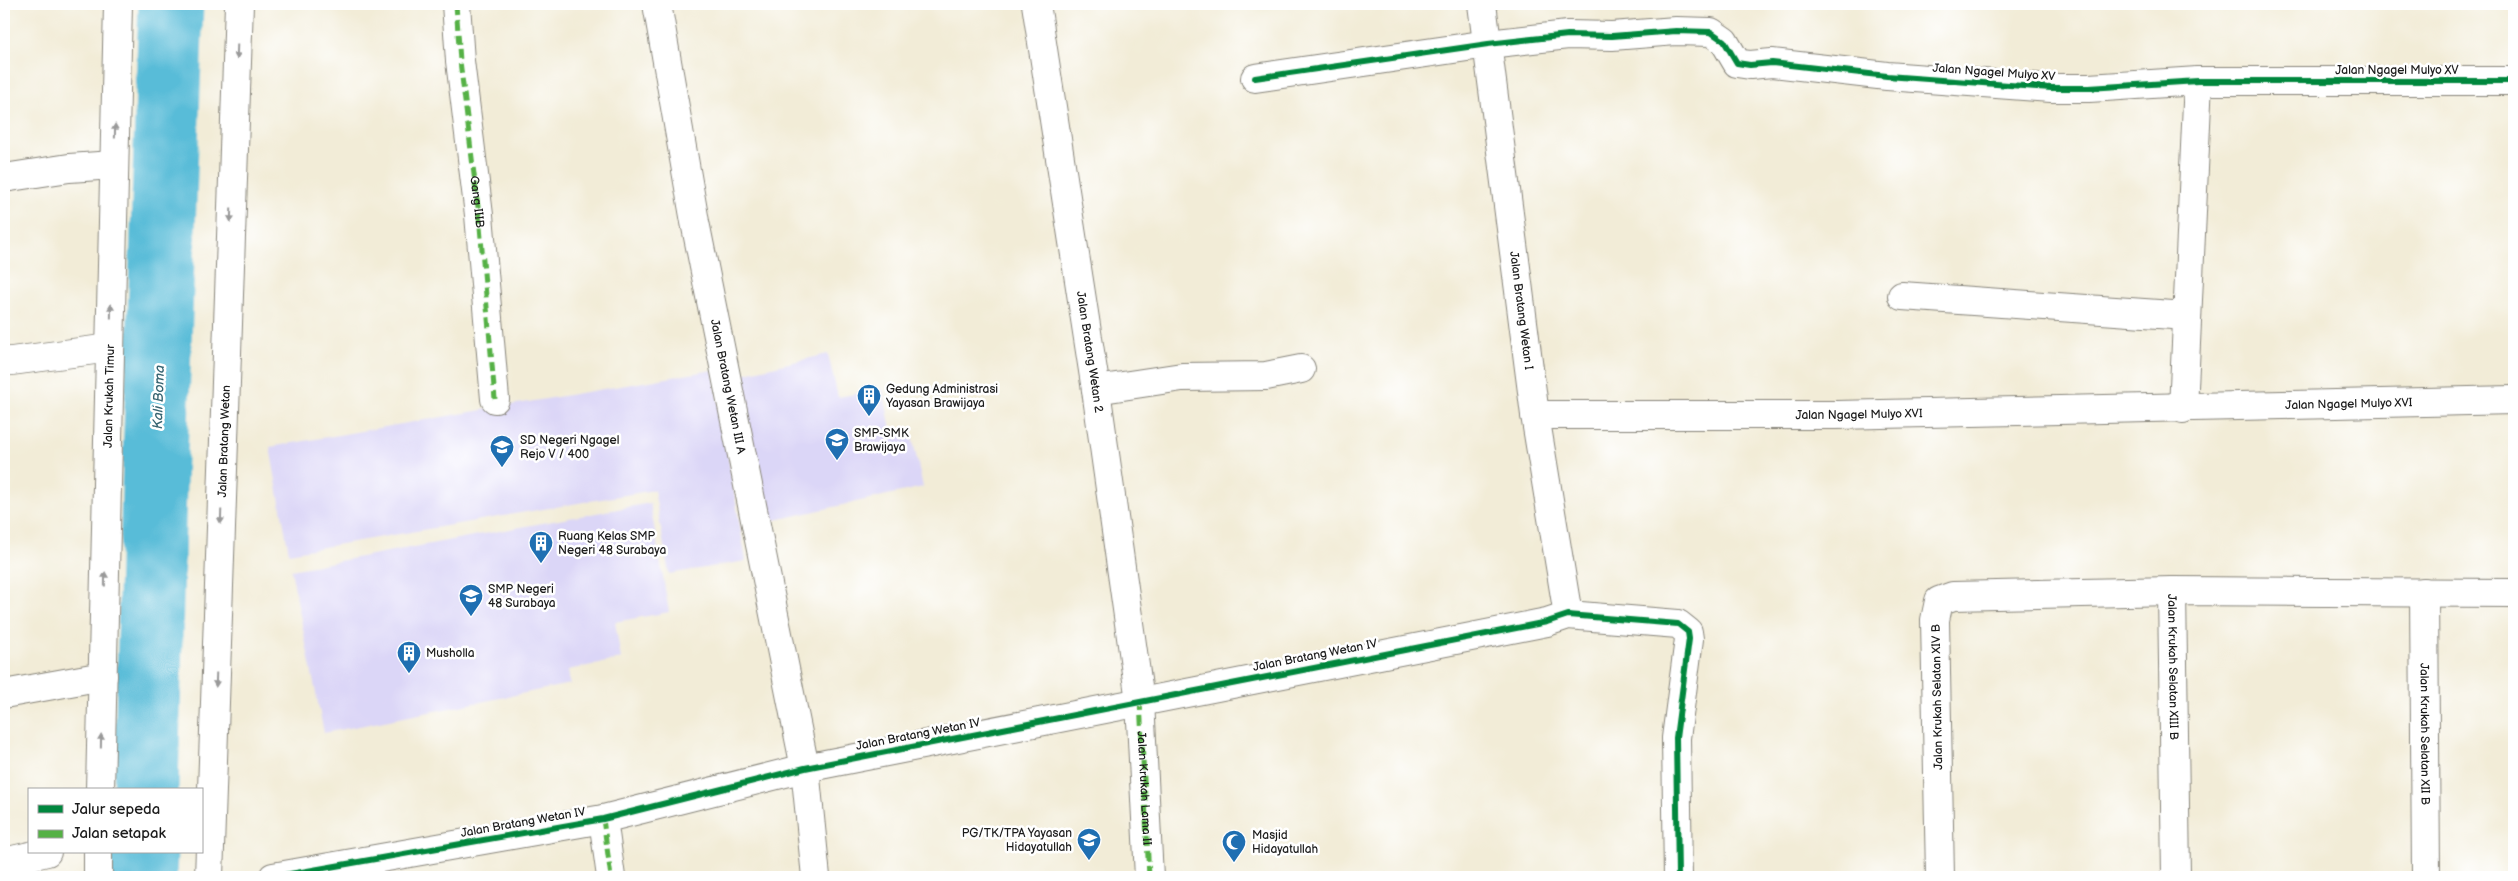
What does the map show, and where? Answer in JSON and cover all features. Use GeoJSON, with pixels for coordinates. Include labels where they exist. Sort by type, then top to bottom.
{"type":"FeatureCollection","features":[{"type":"Feature","properties":{"kind":"street","name":"Jalan Krukah Timur"},"geometry":{"type":"LineString","coordinates":[[100,788],[118,4]]}},
{"type":"Feature","properties":{"kind":"street","name":"Jalan Bratang Wetan"},"geometry":{"type":"LineString","coordinates":[[209,877],[239,4]]}},
{"type":"Feature","properties":{"kind":"street","name":"Gang IIIB"},"geometry":{"type":"LineString","coordinates":[[456,4],[460,60],[480,215],[496,399]]}},
{"type":"Feature","properties":{"kind":"street","name":"Jalan Bratang Wetan III A"},"geometry":{"type":"LineString","coordinates":[[657,4],[695,222],[805,768],[816,877]]}},
{"type":"Feature","properties":{"kind":"street","name":"Jalan Bratang Wetan 2"},"geometry":{"type":"LineString","coordinates":[[1036,4],[1096,390],[1140,701]]}},
{"type":"Feature","properties":{"kind":"street","name":"Jalan Bratang Wetan I"},"geometry":{"type":"LineString","coordinates":[[1482,4],[1535,415],[1568,615]]}},
{"type":"Feature","properties":{"kind":"street","name":"Jalan Ngagel Mulyo XV"},"geometry":{"type":"LineString","coordinates":[[1255,78],[1488,44],[1568,35],[1612,36],[1676,30],[1712,32],[1724,41],[1737,63],[1750,65],[1772,63],[1887,76],[2051,88],[2089,88],[2198,81],[2514,81]]}},
{"type":"Feature","properties":{"kind":"street"},"geometry":{"type":"LineString","coordinates":[[2183,409],[2198,81]]}},
{"type":"Feature","properties":{"kind":"street"},"geometry":{"type":"LineString","coordinates":[[4,178],[70,168],[114,165]]}},
{"type":"Feature","properties":{"kind":"street"},"geometry":{"type":"LineString","coordinates":[[1902,296],[2187,316]]}},
{"type":"Feature","properties":{"kind":"street"},"geometry":{"type":"LineString","coordinates":[[4,362],[110,348]]}},
{"type":"Feature","properties":{"kind":"street"},"geometry":{"type":"LineString","coordinates":[[1096,390],[1182,377],[1266,376],[1301,369]]}},
{"type":"Feature","properties":{"kind":"street","name":"Jalan Ngagel Mulyo XVI"},"geometry":{"type":"LineString","coordinates":[[1535,415],[1836,415],[2183,409],[2514,400]]}},
{"type":"Feature","properties":{"kind":"street","name":"Jalan Krukah Selatan XIII B"},"geometry":{"type":"LineString","coordinates":[[2176,877],[2172,591],[2514,593]]}},
{"type":"Feature","properties":{"kind":"street","name":"Jalan Krukah Selatan XIV B"},"geometry":{"type":"LineString","coordinates":[[1940,877],[1935,620],[1939,601],[1953,596],[2172,591]]}},
{"type":"Feature","properties":{"kind":"street","name":"Jalan Krukah Selatan XII B"},"geometry":{"type":"LineString","coordinates":[[2424,592],[2426,877]]}},
{"type":"Feature","properties":{"kind":"street"},"geometry":{"type":"LineString","coordinates":[[1568,615],[1678,624],[1688,632],[1689,639],[1676,738],[1678,877]]}},
{"type":"Feature","properties":{"kind":"street","name":"Jalan Bratang Wetan IV"},"geometry":{"type":"LineString","coordinates":[[272,877],[603,819],[805,768],[1547,622],[1568,615]]}},
{"type":"Feature","properties":{"kind":"street"},"geometry":{"type":"LineString","coordinates":[[4,694],[103,676]]}},
{"type":"Feature","properties":{"kind":"street","name":"Jalan Krukah Lama II"},"geometry":{"type":"LineString","coordinates":[[1140,701],[1149,877]]}},
{"type":"Feature","properties":{"kind":"street"},"geometry":{"type":"LineString","coordinates":[[603,819],[611,877]]}},
{"type":"Feature","properties":{"kind":"street"},"geometry":{"type":"LineString","coordinates":[[4,862],[38,854]]}},
{"type":"Feature","properties":{"kind":"street"},"geometry":{"type":"LineString","coordinates":[[98,854],[98,877]]}},
{"type":"Feature","properties":{"kind":"shaded area","name":"SMP-SMK Brawijaya"},"geometry":{"type":"Polygon","coordinates":[[[828,354],[838,397],[883,389],[892,435],[911,432],[923,487],[771,521],[745,420],[737,375],[828,354]]]}},
{"type":"Feature","properties":{"kind":"shaded area","name":"SD Negeri Ngagel Rejo V / 400"},"geometry":{"type":"Polygon","coordinates":[[[713,370],[746,561],[669,574],[654,490],[289,553],[270,447],[713,370]]]}},
{"type":"Feature","properties":{"kind":"shaded area","name":"SMP Negeri 48 Surabaya"},"geometry":{"type":"Polygon","coordinates":[[[650,503],[669,612],[615,622],[621,659],[568,670],[570,684],[324,733],[291,570],[650,503]]]}},
{"type":"Feature","properties":{"kind":"waterway","name":"Kali Boma"},"geometry":{"type":"LineString","coordinates":[[146,788],[154,487],[171,4]]}},
{"type":"Feature","properties":{"kind":"waterway","name":"Kali Boma"},"geometry":{"type":"LineString","coordinates":[[144,877],[145,854]]}},
{"type":"Feature","properties":{"kind":"marked path"},"geometry":{"type":"LineString","coordinates":[[456,4],[460,61],[479,215],[495,399]]}},
{"type":"Feature","properties":{"kind":"marked path"},"geometry":{"type":"LineString","coordinates":[[1140,701],[1149,877]]}},
{"type":"Feature","properties":{"kind":"marked path"},"geometry":{"type":"LineString","coordinates":[[603,819],[611,877]]}},
{"type":"Feature","properties":{"kind":"cycle path"},"geometry":{"type":"LineString","coordinates":[[1255,78],[1488,44],[1568,35],[1612,36],[1676,31],[1711,32],[1724,41],[1737,63],[1750,65],[1772,63],[1887,76],[2051,88],[2089,88],[2198,81],[2514,81]]}},
{"type":"Feature","properties":{"kind":"cycle path"},"geometry":{"type":"LineString","coordinates":[[273,877],[603,819],[805,768],[1547,622],[1568,615],[1678,624],[1688,632],[1689,639],[1676,738],[1678,877]]}},
{"type":"Feature","properties":{"kind":"place","name":"Gedung Administrasi Yayasan Brawijaya"},"geometry":{"type":"Point","coordinates":[869,417]}},
{"type":"Feature","properties":{"kind":"place","name":"SMP-SMK Brawijaya"},"geometry":{"type":"Point","coordinates":[837,461]}},
{"type":"Feature","properties":{"kind":"place","name":"SD Negeri Ngagel Rejo V / 400"},"geometry":{"type":"Point","coordinates":[502,468]}},
{"type":"Feature","properties":{"kind":"place","name":"Ruang Kelas SMP Negeri 48 Surabaya"},"geometry":{"type":"Point","coordinates":[541,564]}},
{"type":"Feature","properties":{"kind":"place","name":"SMP Negeri 48 Surabaya"},"geometry":{"type":"Point","coordinates":[471,617]}},
{"type":"Feature","properties":{"kind":"place","name":"Musholla"},"geometry":{"type":"Point","coordinates":[409,674]}},
{"type":"Feature","properties":{"kind":"place","name":"PG/TK/TPA Yayasan Hidayatullah"},"geometry":{"type":"Point","coordinates":[1089,861]}},
{"type":"Feature","properties":{"kind":"place","name":"Masjid Hidayatullah"},"geometry":{"type":"Point","coordinates":[1234,863]}}]}
